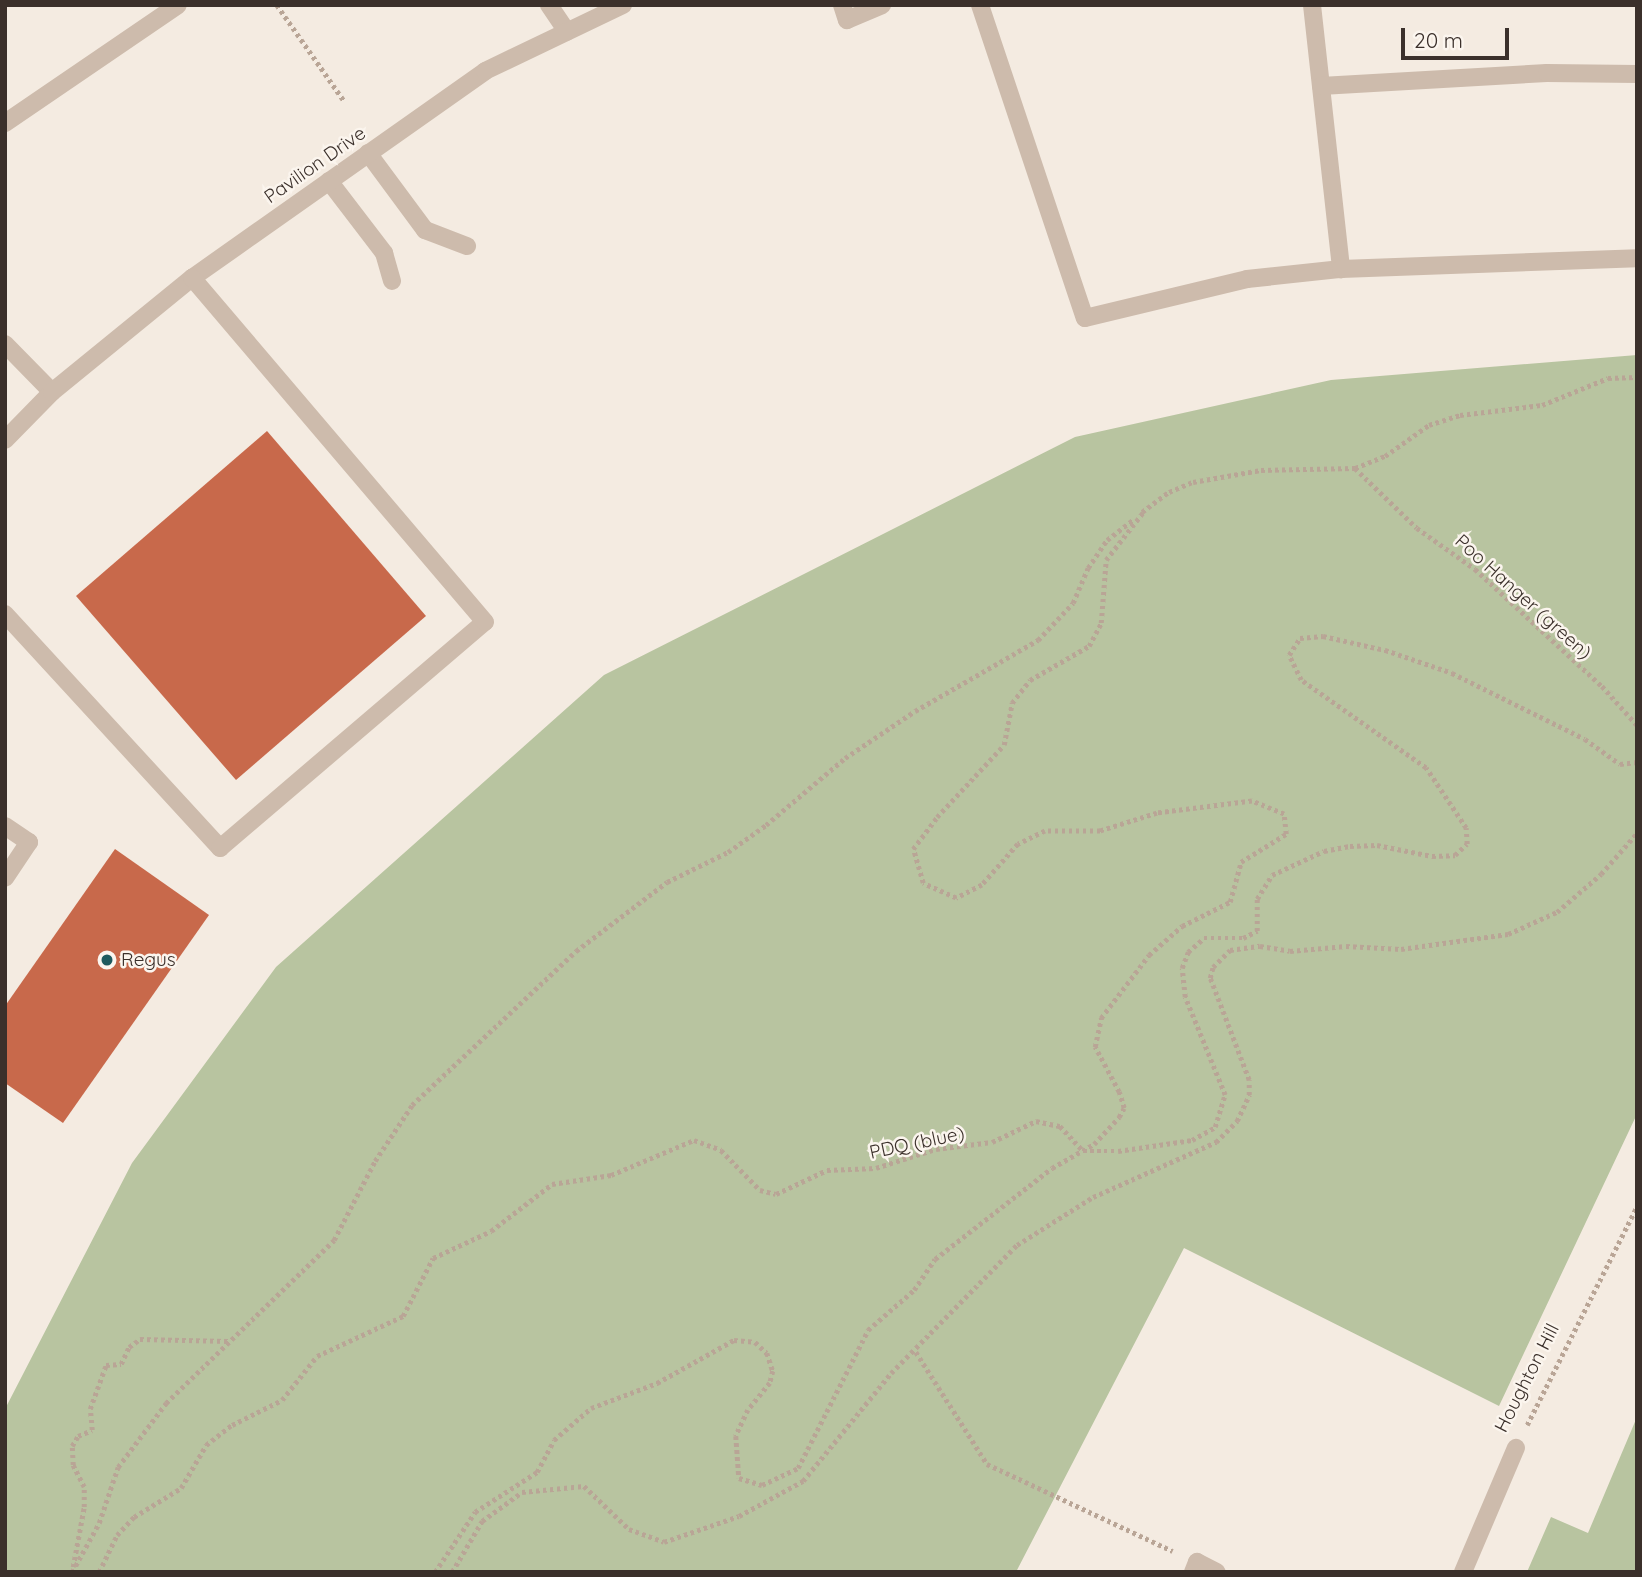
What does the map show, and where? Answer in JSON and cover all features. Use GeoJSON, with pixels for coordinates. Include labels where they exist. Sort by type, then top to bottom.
{"type":"FeatureCollection","features":[{"type":"Feature","properties":{"kind":"street"},"geometry":{"type":"LineString","coordinates":[[5,123],[178,5]]}},
{"type":"Feature","properties":{"kind":"street"},"geometry":{"type":"LineString","coordinates":[[549,5],[567,32]]}},
{"type":"Feature","properties":{"kind":"street"},"geometry":{"type":"LineString","coordinates":[[842,5],[847,20],[882,5]]}},
{"type":"Feature","properties":{"kind":"street"},"geometry":{"type":"LineString","coordinates":[[980,5],[1085,318],[1247,279],[1341,269],[1637,258]]}},
{"type":"Feature","properties":{"kind":"street"},"geometry":{"type":"LineString","coordinates":[[1312,5],[1341,269]]}},
{"type":"Feature","properties":{"kind":"street","name":"Pavilion Drive"},"geometry":{"type":"LineString","coordinates":[[5,440],[52,392],[192,278],[368,153],[485,71],[616,7]]}},
{"type":"Feature","properties":{"kind":"street"},"geometry":{"type":"LineString","coordinates":[[1321,86],[1546,73],[1637,74]]}},
{"type":"Feature","properties":{"kind":"street"},"geometry":{"type":"LineString","coordinates":[[368,153],[425,230],[467,246]]}},
{"type":"Feature","properties":{"kind":"street"},"geometry":{"type":"LineString","coordinates":[[329,181],[384,253],[392,281]]}},
{"type":"Feature","properties":{"kind":"street"},"geometry":{"type":"LineString","coordinates":[[5,614],[220,848],[485,622],[192,278]]}},
{"type":"Feature","properties":{"kind":"street"},"geometry":{"type":"LineString","coordinates":[[5,344],[52,392]]}},
{"type":"Feature","properties":{"kind":"street"},"geometry":{"type":"LineString","coordinates":[[5,826],[29,842],[5,878]]}},
{"type":"Feature","properties":{"kind":"street","name":"Houghton Hill"},"geometry":{"type":"LineString","coordinates":[[1463,1572],[1516,1448]]}},
{"type":"Feature","properties":{"kind":"street"},"geometry":{"type":"LineString","coordinates":[[1195,1567],[1217,1572]]}},
{"type":"Feature","properties":{"kind":"path"},"geometry":{"type":"LineString","coordinates":[[277,5],[345,102]]}},
{"type":"Feature","properties":{"kind":"path"},"geometry":{"type":"LineString","coordinates":[[72,1572],[99,1523],[118,1468],[166,1403],[228,1340],[258,1317],[334,1240],[375,1161],[412,1105],[576,951],[667,882],[728,852],[766,825],[845,758],[915,711],[999,667],[1038,640],[1073,603],[1088,568],[1107,540],[1144,510],[1169,492],[1220,476],[1261,470],[1355,468],[1385,456],[1429,425],[1460,415],[1542,405],[1608,378],[1637,377]]}},
{"type":"Feature","properties":{"kind":"path","name":"Poo Hanger (green)"},"geometry":{"type":"LineString","coordinates":[[1355,468],[1417,528],[1475,569],[1602,685],[1637,725]]}},
{"type":"Feature","properties":{"kind":"path"},"geometry":{"type":"LineString","coordinates":[[435,1572],[475,1512],[537,1472],[554,1440],[591,1408],[668,1378],[734,1340],[755,1342],[766,1353],[773,1371],[770,1383],[748,1410],[736,1436],[739,1478],[762,1485],[798,1468],[868,1330],[914,1290],[935,1259],[1052,1168],[1108,1131],[1124,1108],[1095,1048],[1094,1035],[1107,1008],[1149,955],[1182,926],[1230,902],[1241,862],[1286,834],[1284,814],[1252,801],[1157,813],[1100,831],[1045,831],[1018,844],[982,885],[956,898],[923,883],[913,849],[937,817],[1004,745],[1012,703],[1030,680],[1088,646],[1101,623],[1106,560],[1144,510]]}},
{"type":"Feature","properties":{"kind":"path"},"geometry":{"type":"LineString","coordinates":[[1082,1150],[1118,1151],[1192,1140],[1208,1134],[1221,1118],[1225,1095],[1185,997],[1182,968],[1188,952],[1204,938],[1243,937],[1257,930],[1257,898],[1272,874],[1324,851],[1350,846],[1377,845],[1432,856],[1455,855],[1467,845],[1466,828],[1426,768],[1293,670],[1290,655],[1300,638],[1323,636],[1374,647],[1452,673],[1586,739],[1620,764],[1637,762]]}},
{"type":"Feature","properties":{"kind":"path"},"geometry":{"type":"LineString","coordinates":[[452,1572],[482,1521],[515,1496],[538,1488],[584,1486],[629,1529],[664,1542],[680,1540],[759,1507],[816,1471],[869,1399],[916,1352],[976,1282],[1017,1245],[1093,1197],[1216,1142],[1237,1121],[1249,1095],[1249,1080],[1210,978],[1213,967],[1230,950],[1260,946],[1290,951],[1346,946],[1401,948],[1522,930],[1558,912],[1579,889],[1591,884],[1637,833]]}},
{"type":"Feature","properties":{"kind":"path","name":"PDQ (blue)"},"geometry":{"type":"LineString","coordinates":[[99,1572],[117,1535],[134,1517],[181,1488],[206,1445],[232,1425],[282,1400],[317,1356],[403,1316],[433,1258],[491,1231],[552,1184],[611,1175],[694,1140],[721,1150],[760,1190],[776,1194],[827,1170],[876,1168],[936,1149],[984,1144],[1036,1121],[1060,1125],[1082,1150]]}},
{"type":"Feature","properties":{"kind":"path","name":"Houghton Hill"},"geometry":{"type":"LineString","coordinates":[[1516,1448],[1637,1206]]}},
{"type":"Feature","properties":{"kind":"path"},"geometry":{"type":"LineString","coordinates":[[72,1572],[84,1507],[84,1487],[73,1465],[72,1446],[78,1436],[92,1430],[90,1409],[106,1365],[121,1364],[129,1347],[140,1339],[228,1340]]}},
{"type":"Feature","properties":{"kind":"path"},"geometry":{"type":"LineString","coordinates":[[916,1352],[987,1464],[1195,1567]]}},
{"type":"Feature","properties":{"kind":"green space"},"geometry":{"type":"Polygon","coordinates":[[[1637,355],[1637,1114],[1499,1406],[1184,1248],[1016,1572],[5,1572],[5,1409],[132,1163],[276,967],[604,675],[1075,437],[1331,380],[1637,355]]]}},
{"type":"Feature","properties":{"kind":"green space"},"geometry":{"type":"Polygon","coordinates":[[[1637,1417],[1637,1572],[1527,1572],[1551,1517],[1588,1533],[1637,1417]]]}},
{"type":"Feature","properties":{"kind":"building"},"geometry":{"type":"Polygon","coordinates":[[[267,431],[426,616],[236,780],[76,596],[267,431]]]}},
{"type":"Feature","properties":{"kind":"building","name":"Regus"},"geometry":{"type":"Polygon","coordinates":[[[115,849],[209,915],[63,1123],[5,1083],[5,1006],[115,849]]]}},
{"type":"Feature","properties":{"kind":"place","name":"Regus"},"geometry":{"type":"Point","coordinates":[107,960]}}]}
